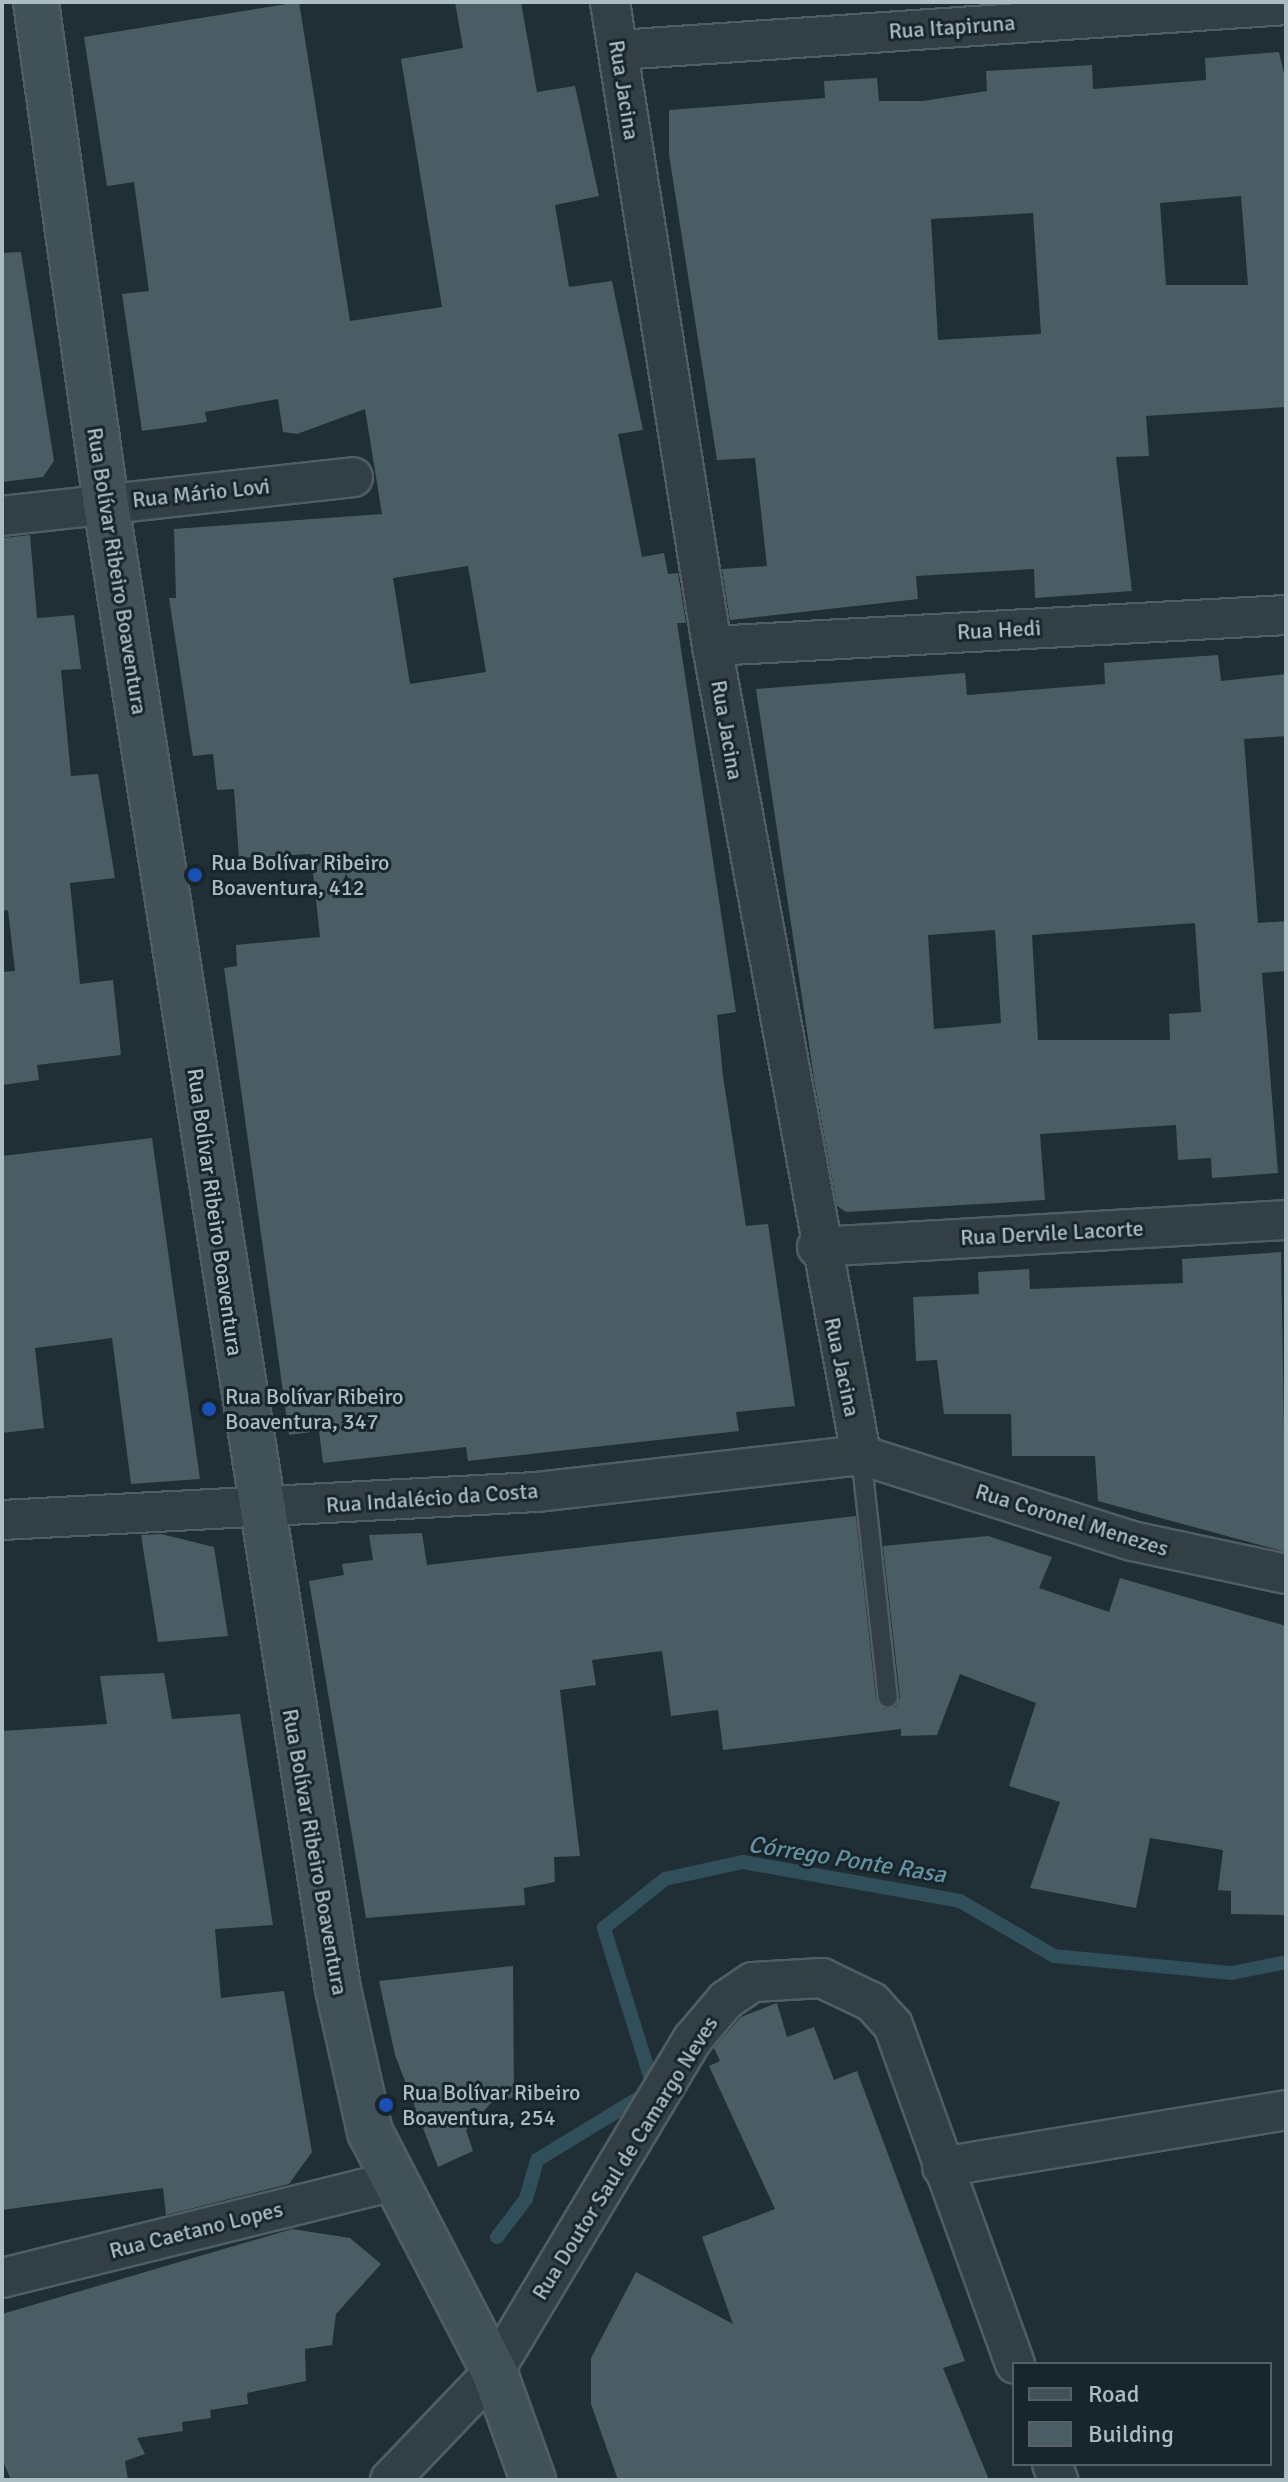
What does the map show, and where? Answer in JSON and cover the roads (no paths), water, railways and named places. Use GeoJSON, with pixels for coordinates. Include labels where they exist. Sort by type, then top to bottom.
{"type":"FeatureCollection","features":[{"type":"Feature","properties":{"kind":"main road","name":"Rua Bolívar Ribeiro Boaventura"},"geometry":{"type":"LineString","coordinates":[[36,2],[106,504],[259,1511],[338,1989],[370,2132],[390,2182],[494,2371],[533,2480]]}},
{"type":"Feature","properties":{"kind":"street","name":"Rua Jacina"},"geometry":{"type":"LineString","coordinates":[[610,2],[712,646],[817,1247],[861,1455]]}},
{"type":"Feature","properties":{"kind":"street","name":"Rua Itapiruna"},"geometry":{"type":"LineString","coordinates":[[618,50],[1286,5]]}},
{"type":"Feature","properties":{"kind":"street","name":"Rua Mário Lovi"},"geometry":{"type":"LineString","coordinates":[[2,516],[353,477]]}},
{"type":"Feature","properties":{"kind":"street","name":"Rua Hedi"},"geometry":{"type":"LineString","coordinates":[[712,646],[1286,615]]}},
{"type":"Feature","properties":{"kind":"street","name":"Rua Dervile Lacorte"},"geometry":{"type":"LineString","coordinates":[[817,1247],[1286,1220]]}},
{"type":"Feature","properties":{"kind":"street","name":"Rua Indalécio da Costa"},"geometry":{"type":"LineString","coordinates":[[2,1520],[259,1511],[537,1492],[861,1455]]}},
{"type":"Feature","properties":{"kind":"street","name":"Rua Coronel Menezes"},"geometry":{"type":"LineString","coordinates":[[861,1455],[1132,1541],[1286,1574]]}},
{"type":"Feature","properties":{"kind":"street","name":"Rua Doutor Saul de Camargo Neves"},"geometry":{"type":"LineString","coordinates":[[390,2480],[494,2371],[693,2039],[718,2007],[753,1982],[822,1978],[872,2002],[893,2025],[1014,2362]]}},
{"type":"Feature","properties":{"kind":"street"},"geometry":{"type":"LineString","coordinates":[[942,2167],[1286,2110]]}},
{"type":"Feature","properties":{"kind":"street","name":"Rua Caetano Lopes"},"geometry":{"type":"LineString","coordinates":[[2,2278],[390,2182]]}},
{"type":"Feature","properties":{"kind":"lane"},"geometry":{"type":"LineString","coordinates":[[861,1455],[888,1698]]}},
{"type":"Feature","properties":{"kind":"waterway","name":"Córrego Ponte Rasa"},"geometry":{"type":"LineString","coordinates":[[497,2237],[526,2199],[537,2160],[654,2089],[604,1928],[665,1879],[743,1862],[960,1901],[1054,1956],[1232,1973],[1286,1962]]}},
{"type":"Feature","properties":{"kind":"place","name":"Rua Bolívar Ribeiro Boaventura, 412"},"geometry":{"type":"Point","coordinates":[195,875]}},
{"type":"Feature","properties":{"kind":"place","name":"Rua Bolívar Ribeiro Boaventura, 347"},"geometry":{"type":"Point","coordinates":[209,1409]}},
{"type":"Feature","properties":{"kind":"place","name":"Rua Bolívar Ribeiro Boaventura, 254"},"geometry":{"type":"Point","coordinates":[386,2105]}}]}
